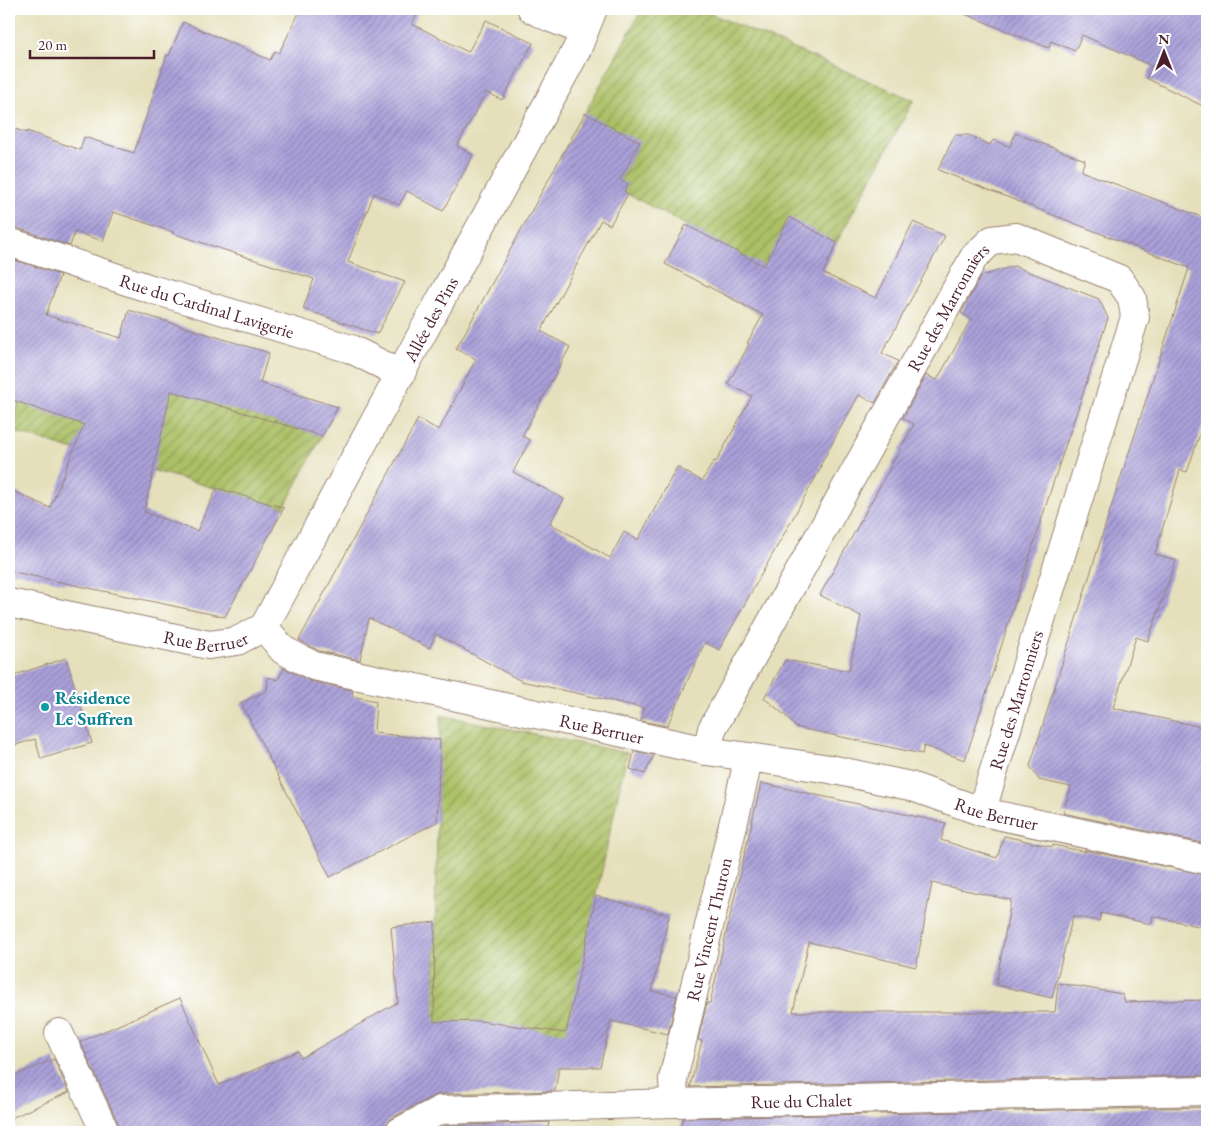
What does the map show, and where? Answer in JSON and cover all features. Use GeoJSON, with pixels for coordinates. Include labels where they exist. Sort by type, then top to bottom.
{"type":"FeatureCollection","features":[{"type":"Feature","properties":{"kind":"street"},"geometry":{"type":"LineString","coordinates":[[532,9],[551,18],[588,20]]}},
{"type":"Feature","properties":{"kind":"street","name":"Allée des Pins"},"geometry":{"type":"LineString","coordinates":[[264,627],[416,343],[567,68],[577,49],[588,20]]}},
{"type":"Feature","properties":{"kind":"street","name":"Rue des Marronniers"},"geometry":{"type":"LineString","coordinates":[[707,751],[712,729],[974,257],[992,240],[1016,237],[1120,279],[1132,298],[1135,317],[991,780],[983,812]]}},
{"type":"Feature","properties":{"kind":"street","name":"Rue du Cardinal Lavigerie"},"geometry":{"type":"LineString","coordinates":[[9,242],[151,289],[351,349],[401,374]]}},
{"type":"Feature","properties":{"kind":"street","name":"Rue Berruer"},"geometry":{"type":"LineString","coordinates":[[9,603],[209,645],[237,641],[264,627],[283,650],[314,666],[707,751],[830,769],[910,786],[983,812],[1207,860]]}},
{"type":"Feature","properties":{"kind":"street","name":"Rue Vincent Thuron"},"geometry":{"type":"LineString","coordinates":[[674,1103],[673,1079],[745,774],[747,757]]}},
{"type":"Feature","properties":{"kind":"street"},"geometry":{"type":"LineString","coordinates":[[59,1033],[105,1132]]}},
{"type":"Feature","properties":{"kind":"street","name":"Rue du Chalet"},"geometry":{"type":"LineString","coordinates":[[400,1132],[440,1110],[1207,1091]]}},
{"type":"Feature","properties":{"kind":"green space"},"geometry":{"type":"Polygon","coordinates":[[[642,9],[700,9],[914,100],[789,330],[704,284],[725,246],[560,158],[642,9]]]}},
{"type":"Feature","properties":{"kind":"green space"},"geometry":{"type":"Polygon","coordinates":[[[43,350],[322,436],[284,508],[113,459],[74,450],[9,430],[9,426],[43,350]]]}},
{"type":"Feature","properties":{"kind":"green space"},"geometry":{"type":"Polygon","coordinates":[[[441,715],[627,753],[557,1081],[434,1083],[428,990],[434,984],[441,715]]]}},
{"type":"Feature","properties":{"kind":"building"},"geometry":{"type":"Polygon","coordinates":[[[301,9],[420,9],[412,24],[468,52],[486,20],[533,43],[502,100],[486,92],[457,146],[473,155],[443,211],[407,191],[399,205],[374,193],[348,262],[405,282],[377,334],[303,309],[314,279],[113,212],[103,241],[75,232],[70,246],[9,227],[9,127],[27,133],[27,131],[80,150],[84,137],[134,153],[167,55],[169,56],[183,22],[270,60],[275,51],[279,53],[301,9]]]}},
{"type":"Feature","properties":{"kind":"building"},"geometry":{"type":"Polygon","coordinates":[[[955,9],[1207,9],[1207,108],[1146,78],[1152,66],[1082,35],[1075,51],[1051,41],[1049,48],[955,9]]]}},
{"type":"Feature","properties":{"kind":"building"},"geometry":{"type":"Polygon","coordinates":[[[585,113],[640,142],[620,180],[628,184],[624,191],[628,194],[610,225],[601,220],[541,331],[570,347],[522,436],[530,440],[513,472],[564,499],[550,523],[610,558],[624,532],[638,540],[677,467],[702,481],[714,461],[716,462],[752,396],[728,384],[749,344],[747,343],[763,315],[665,264],[686,225],[764,266],[789,217],[837,243],[823,273],[876,298],[913,222],[945,236],[882,353],[898,361],[875,403],[859,395],[820,466],[822,466],[719,650],[705,642],[667,726],[641,721],[644,708],[521,681],[436,634],[429,648],[369,618],[360,660],[319,651],[299,640],[418,419],[439,430],[476,359],[456,349],[585,113]]]}},
{"type":"Feature","properties":{"kind":"building"},"geometry":{"type":"Polygon","coordinates":[[[1015,133],[1085,160],[1081,171],[1207,219],[1207,413],[1187,472],[1180,470],[1155,554],[1176,560],[1148,641],[1136,637],[1113,708],[1207,728],[1207,844],[1063,813],[1071,787],[1039,780],[1030,766],[1189,268],[938,170],[955,135],[969,135],[990,145],[993,140],[1010,147],[1015,133]]]}},
{"type":"Feature","properties":{"kind":"building"},"geometry":{"type":"Polygon","coordinates":[[[9,258],[60,275],[46,315],[121,338],[129,310],[269,353],[260,383],[338,407],[322,436],[171,391],[144,512],[197,531],[217,488],[284,508],[225,617],[9,571],[9,489],[50,508],[84,425],[9,399],[9,258]]]}},
{"type":"Feature","properties":{"kind":"building"},"geometry":{"type":"Polygon","coordinates":[[[1014,266],[1099,299],[1108,318],[965,760],[924,746],[922,754],[795,727],[786,716],[764,698],[785,660],[849,671],[861,616],[820,595],[914,424],[903,418],[926,375],[937,380],[971,319],[961,313],[981,276],[1014,266]]]}},
{"type":"Feature","properties":{"kind":"building","name":"Résidence Le Suffren"},"geometry":{"type":"Polygon","coordinates":[[[66,658],[92,743],[41,759],[35,739],[9,747],[9,677],[66,658]]]}},
{"type":"Feature","properties":{"kind":"building"},"geometry":{"type":"Polygon","coordinates":[[[284,668],[310,681],[353,690],[352,696],[376,701],[374,733],[440,740],[437,822],[330,877],[241,703],[267,691],[268,677],[278,680],[284,668]]]}},
{"type":"Feature","properties":{"kind":"building"},"geometry":{"type":"Polygon","coordinates":[[[634,751],[654,755],[645,774],[630,769],[634,751]]]}},
{"type":"Feature","properties":{"kind":"building"},"geometry":{"type":"Polygon","coordinates":[[[761,783],[946,823],[941,840],[997,858],[1004,836],[1053,847],[1053,845],[1086,852],[1084,850],[1207,875],[1207,928],[1153,916],[1151,924],[1101,913],[1099,921],[1073,916],[1052,998],[996,985],[1011,900],[932,883],[916,967],[809,942],[793,1012],[1055,1012],[1058,983],[1122,994],[1125,1002],[1207,1000],[1207,1075],[690,1087],[702,1041],[698,1040],[707,1003],[710,1003],[761,783]]]}},
{"type":"Feature","properties":{"kind":"building"},"geometry":{"type":"Polygon","coordinates":[[[596,896],[669,915],[652,991],[677,996],[668,1034],[611,1021],[600,1067],[559,1067],[555,1091],[439,1094],[392,1118],[386,1124],[383,1132],[120,1132],[119,1125],[80,1042],[180,998],[219,1085],[298,1051],[301,1058],[398,1002],[391,927],[435,922],[434,1022],[480,1021],[566,1033],[596,896]]]}},
{"type":"Feature","properties":{"kind":"building"},"geometry":{"type":"Polygon","coordinates":[[[54,1059],[69,1092],[9,1119],[9,1078],[54,1059]]]}},
{"type":"Feature","properties":{"kind":"building"},"geometry":{"type":"Polygon","coordinates":[[[1207,1107],[1207,1132],[679,1132],[683,1118],[1207,1107]]]}},
{"type":"Feature","properties":{"kind":"building"},"geometry":{"type":"Polygon","coordinates":[[[549,1122],[547,1132],[432,1132],[444,1126],[549,1122]]]}},
{"type":"Feature","properties":{"kind":"place","name":"Résidence Le Suffren"},"geometry":{"type":"Point","coordinates":[45,707]}}]}
